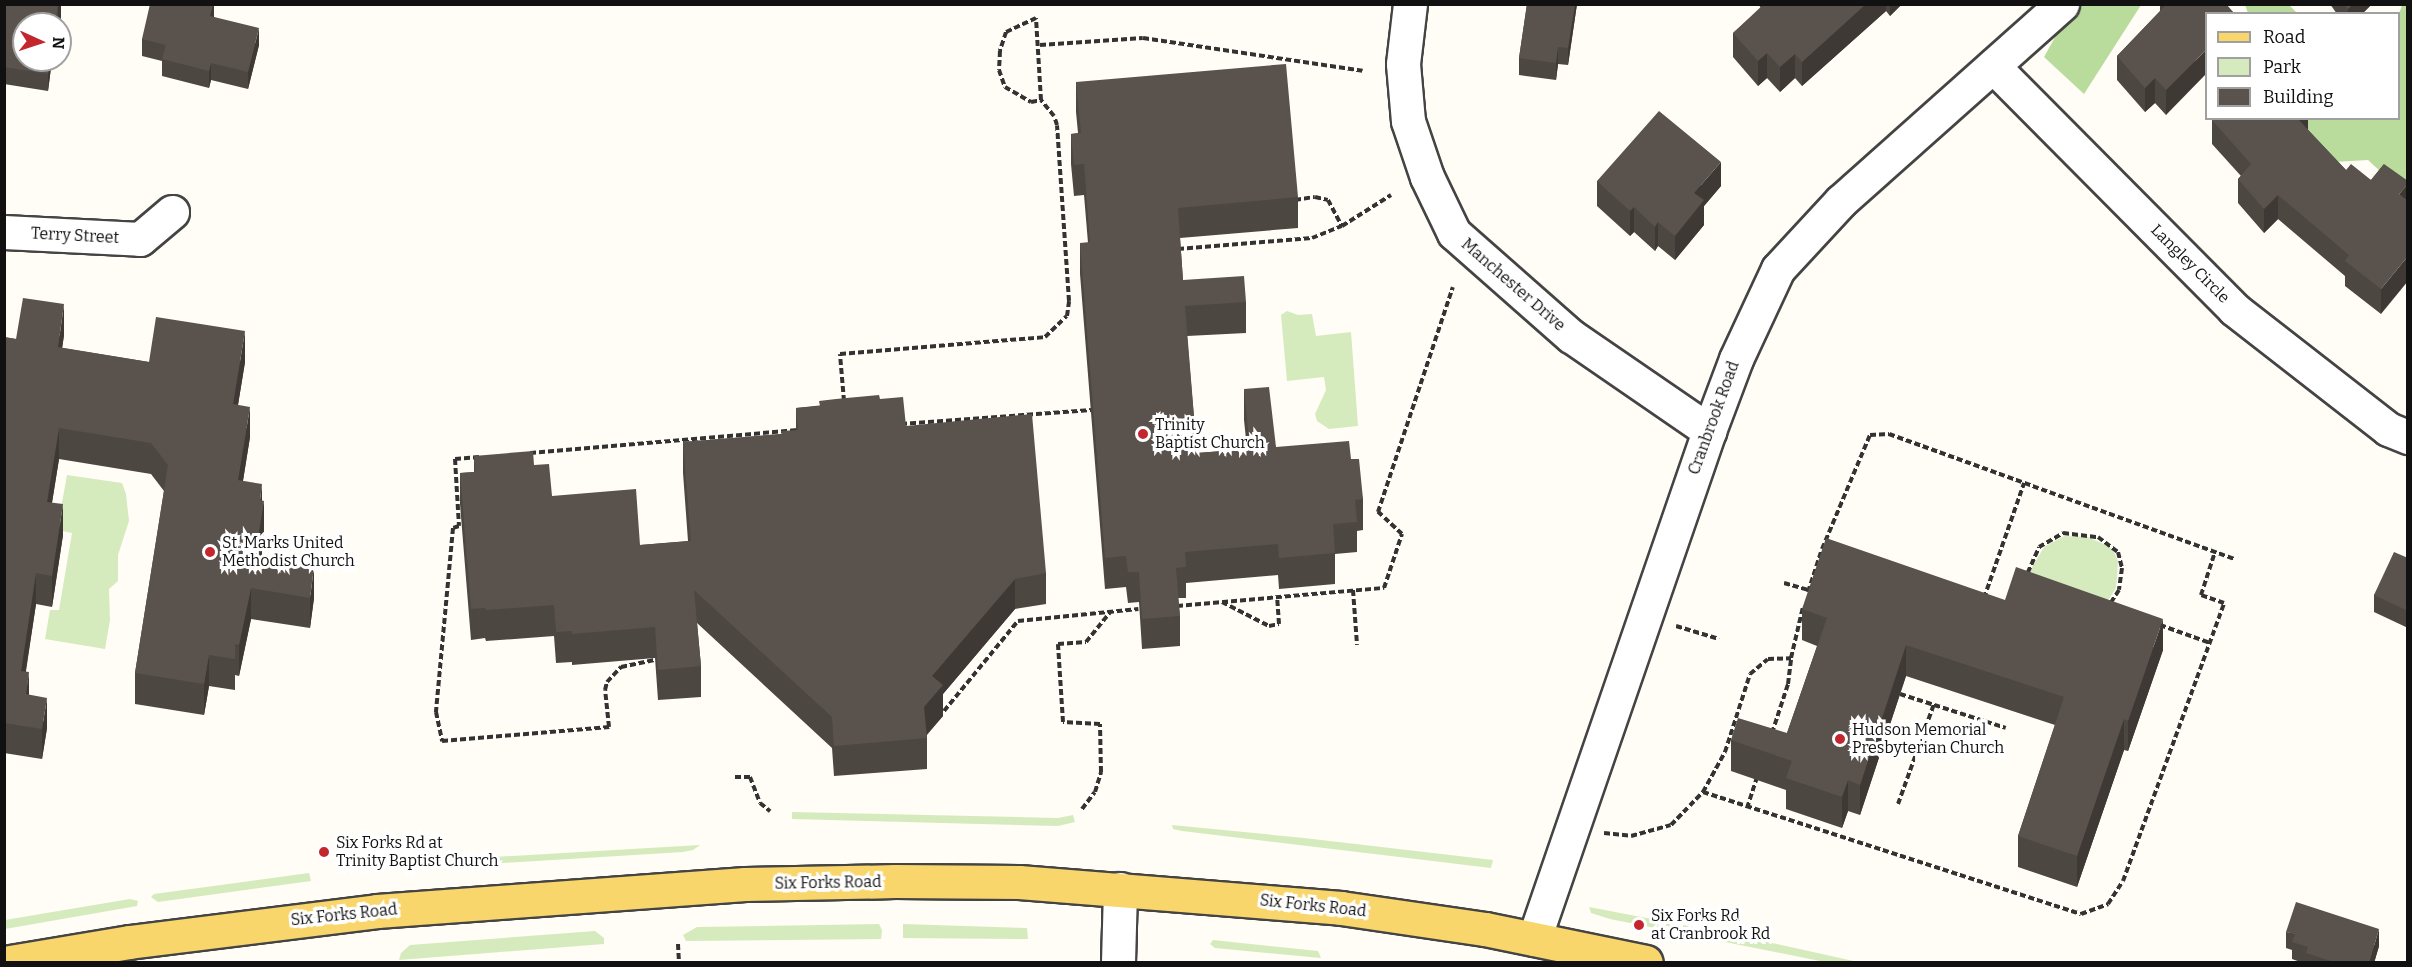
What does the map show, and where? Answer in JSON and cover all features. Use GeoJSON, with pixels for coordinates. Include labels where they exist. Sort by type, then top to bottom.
{"type":"FeatureCollection","features":[{"type":"Feature","properties":{"kind":"main road","name":"Six Forks Road"},"geometry":{"type":"LineString","coordinates":[[10,963],[129,942],[326,916],[745,884],[1019,882],[1353,909],[1455,924],[1646,963]]}},
{"type":"Feature","properties":{"kind":"street","name":"Manchester Drive"},"geometry":{"type":"LineString","coordinates":[[1410,4],[1403,64],[1408,121],[1426,177],[1454,233],[1571,336],[1709,431]]}},
{"type":"Feature","properties":{"kind":"street","name":"Cranbrook Road"},"geometry":{"type":"LineString","coordinates":[[1534,939],[1709,431],[1736,359],[1778,268],[1841,201],[2062,4]]}},
{"type":"Feature","properties":{"kind":"street","name":"Langley Circle"},"geometry":{"type":"LineString","coordinates":[[1993,66],[2234,309],[2388,429],[2408,437]]}},
{"type":"Feature","properties":{"kind":"street","name":"Terry Street"},"geometry":{"type":"LineString","coordinates":[[4,232],[140,239],[172,212]]}},
{"type":"Feature","properties":{"kind":"street"},"geometry":{"type":"LineString","coordinates":[[1118,963],[1120,889]]}},
{"type":"Feature","properties":{"kind":"path"},"geometry":{"type":"LineString","coordinates":[[845,410],[840,354],[1045,337],[1067,316],[1069,302],[1057,125],[1054,116],[1041,100],[1040,45],[1036,18],[1006,32],[1000,51],[999,70],[1005,87],[1031,102],[1041,100]]}},
{"type":"Feature","properties":{"kind":"path"},"geometry":{"type":"LineString","coordinates":[[1040,45],[1143,38],[1363,71]]}},
{"type":"Feature","properties":{"kind":"path"},"geometry":{"type":"LineString","coordinates":[[1171,249],[1312,238],[1342,226],[1391,195]]}},
{"type":"Feature","properties":{"kind":"path"},"geometry":{"type":"LineString","coordinates":[[1295,200],[1315,197],[1328,200],[1342,226]]}},
{"type":"Feature","properties":{"kind":"path"},"geometry":{"type":"LineString","coordinates":[[1177,606],[1384,588],[1402,534],[1378,512],[1453,287]]}},
{"type":"Feature","properties":{"kind":"path"},"geometry":{"type":"LineString","coordinates":[[898,424],[1091,410]]}},
{"type":"Feature","properties":{"kind":"path"},"geometry":{"type":"LineString","coordinates":[[521,454],[806,430]]}},
{"type":"Feature","properties":{"kind":"path"},"geometry":{"type":"LineString","coordinates":[[1771,735],[1788,684],[1791,658],[1808,590],[1822,549],[1870,435],[1889,435],[2234,559]]}},
{"type":"Feature","properties":{"kind":"path"},"geometry":{"type":"LineString","coordinates":[[487,457],[454,459],[459,526],[453,528],[436,712],[442,741],[609,727],[605,690],[612,675],[621,668],[654,660]]}},
{"type":"Feature","properties":{"kind":"path"},"geometry":{"type":"LineString","coordinates":[[1982,604],[2024,483]]}},
{"type":"Feature","properties":{"kind":"path"},"geometry":{"type":"LineString","coordinates":[[2108,607],[2119,590],[2122,568],[2118,552],[2110,544],[2088,534],[2063,533],[2039,547],[2025,575],[2024,581],[2028,586],[2058,587],[2101,608],[2119,610]]}},
{"type":"Feature","properties":{"kind":"path"},"geometry":{"type":"LineString","coordinates":[[1822,549],[1833,553]]}},
{"type":"Feature","properties":{"kind":"path"},"geometry":{"type":"LineString","coordinates":[[1703,792],[2081,914],[2108,904],[2123,881],[2224,603],[2201,595],[2216,552]]}},
{"type":"Feature","properties":{"kind":"path"},"geometry":{"type":"LineString","coordinates":[[1784,583],[1808,590]]}},
{"type":"Feature","properties":{"kind":"path"},"geometry":{"type":"LineString","coordinates":[[1353,590],[1357,645]]}},
{"type":"Feature","properties":{"kind":"path"},"geometry":{"type":"LineString","coordinates":[[1222,602],[1269,626],[1279,624],[1277,597]]}},
{"type":"Feature","properties":{"kind":"path"},"geometry":{"type":"LineString","coordinates":[[1984,597],[1994,601]]}},
{"type":"Feature","properties":{"kind":"path"},"geometry":{"type":"LineString","coordinates":[[2101,608],[2103,613]]}},
{"type":"Feature","properties":{"kind":"path"},"geometry":{"type":"LineString","coordinates":[[944,711],[1018,621],[1138,609]]}},
{"type":"Feature","properties":{"kind":"path"},"geometry":{"type":"LineString","coordinates":[[1082,808],[1095,792],[1101,772],[1100,724],[1063,722],[1058,644],[1086,642],[1110,612]]}},
{"type":"Feature","properties":{"kind":"path"},"geometry":{"type":"LineString","coordinates":[[2150,621],[2210,643]]}},
{"type":"Feature","properties":{"kind":"path"},"geometry":{"type":"LineString","coordinates":[[2156,636],[2160,625]]}},
{"type":"Feature","properties":{"kind":"path"},"geometry":{"type":"LineString","coordinates":[[1675,626],[1719,639]]}},
{"type":"Feature","properties":{"kind":"path"},"geometry":{"type":"LineString","coordinates":[[1598,843],[1602,833],[1631,836],[1671,825],[1703,792],[1725,752],[1750,674],[1768,659],[1791,658]]}},
{"type":"Feature","properties":{"kind":"path"},"geometry":{"type":"LineString","coordinates":[[1900,693],[2006,728]]}},
{"type":"Feature","properties":{"kind":"path"},"geometry":{"type":"LineString","coordinates":[[1898,804],[1934,704]]}},
{"type":"Feature","properties":{"kind":"path"},"geometry":{"type":"LineString","coordinates":[[1725,752],[1734,755]]}},
{"type":"Feature","properties":{"kind":"path"},"geometry":{"type":"LineString","coordinates":[[1747,808],[1758,776]]}},
{"type":"Feature","properties":{"kind":"path"},"geometry":{"type":"LineString","coordinates":[[735,777],[750,777],[760,802],[770,811]]}},
{"type":"Feature","properties":{"kind":"path"},"geometry":{"type":"LineString","coordinates":[[678,944],[679,963]]}},
{"type":"Feature","properties":{"kind":"green space"},"geometry":{"type":"Polygon","coordinates":[[[2080,5],[2141,5],[2084,94],[2044,57],[2068,14],[2080,5]]]}},
{"type":"Feature","properties":{"kind":"green space"},"geometry":{"type":"Polygon","coordinates":[[[2245,5],[2289,5],[2296,12],[2248,12],[2245,5]]]}},
{"type":"Feature","properties":{"kind":"green space"},"geometry":{"type":"Polygon","coordinates":[[[2402,5],[2407,5],[2407,196],[2368,160],[2334,162],[2256,120],[2400,120],[2400,12],[2402,5]]]}},
{"type":"Feature","properties":{"kind":"green space"},"geometry":{"type":"Polygon","coordinates":[[[1287,311],[1298,315],[1312,314],[1316,336],[1351,332],[1358,426],[1329,429],[1317,421],[1315,414],[1326,390],[1324,377],[1287,381],[1281,315],[1287,311]]]}},
{"type":"Feature","properties":{"kind":"green space"},"geometry":{"type":"Polygon","coordinates":[[[67,475],[122,483],[126,494],[129,521],[118,555],[118,581],[109,589],[110,620],[105,649],[45,639],[50,610],[59,610],[72,533],[57,530],[67,475]]]}},
{"type":"Feature","properties":{"kind":"green space"},"geometry":{"type":"Polygon","coordinates":[[[2064,536],[2088,537],[2110,547],[2114,552],[2118,561],[2116,588],[2107,602],[2027,576],[2044,547],[2064,536]]]}},
{"type":"Feature","properties":{"kind":"green space"},"geometry":{"type":"Polygon","coordinates":[[[792,812],[1058,818],[1073,815],[1075,822],[1058,826],[792,819],[792,812]]]}},
{"type":"Feature","properties":{"kind":"green space"},"geometry":{"type":"Polygon","coordinates":[[[1172,825],[1493,860],[1491,868],[1182,831],[1173,829],[1172,825]]]}},
{"type":"Feature","properties":{"kind":"green space"},"geometry":{"type":"Polygon","coordinates":[[[700,845],[693,850],[683,852],[436,867],[424,861],[700,845]]]}},
{"type":"Feature","properties":{"kind":"green space"},"geometry":{"type":"Polygon","coordinates":[[[309,873],[311,881],[158,902],[151,897],[154,894],[309,873]]]}},
{"type":"Feature","properties":{"kind":"green space"},"geometry":{"type":"Polygon","coordinates":[[[130,899],[138,901],[137,906],[5,929],[5,920],[130,899]]]}},
{"type":"Feature","properties":{"kind":"green space"},"geometry":{"type":"Polygon","coordinates":[[[1589,907],[1740,936],[1858,962],[1825,962],[1610,919],[1591,913],[1589,907]]]}},
{"type":"Feature","properties":{"kind":"green space"},"geometry":{"type":"Polygon","coordinates":[[[879,924],[882,930],[881,939],[686,941],[683,935],[697,927],[879,924]]]}},
{"type":"Feature","properties":{"kind":"green space"},"geometry":{"type":"Polygon","coordinates":[[[903,924],[1027,928],[1028,939],[903,938],[903,924]]]}},
{"type":"Feature","properties":{"kind":"green space"},"geometry":{"type":"Polygon","coordinates":[[[595,931],[604,938],[604,944],[399,960],[401,953],[410,945],[595,931]]]}},
{"type":"Feature","properties":{"kind":"green space"},"geometry":{"type":"Polygon","coordinates":[[[1213,940],[1318,951],[1321,958],[1215,948],[1210,944],[1213,940]]]}},
{"type":"Feature","properties":{"kind":"building"},"geometry":{"type":"Polygon","coordinates":[[[6,4],[58,4],[57,12],[12,12],[12,68],[4,67],[6,4]]]}},
{"type":"Feature","properties":{"kind":"building"},"geometry":{"type":"Polygon","coordinates":[[[150,4],[213,4],[210,16],[259,28],[248,72],[211,63],[209,71],[162,59],[166,45],[142,39],[150,4]]]}},
{"type":"Feature","properties":{"kind":"building"},"geometry":{"type":"Polygon","coordinates":[[[1527,4],[1575,4],[1568,48],[1558,47],[1556,63],[1519,58],[1527,4]]]}},
{"type":"Feature","properties":{"kind":"building"},"geometry":{"type":"Polygon","coordinates":[[[1764,4],[1866,4],[1802,62],[1795,54],[1780,67],[1767,53],[1758,61],[1733,33],[1764,4]]]}},
{"type":"Feature","properties":{"kind":"building"},"geometry":{"type":"Polygon","coordinates":[[[2164,4],[2226,4],[2233,12],[2205,12],[2205,51],[2166,90],[2155,78],[2145,88],[2117,56],[2165,6],[2164,4]]]}},
{"type":"Feature","properties":{"kind":"building"},"geometry":{"type":"Polygon","coordinates":[[[1286,64],[1298,197],[1178,208],[1183,280],[1244,276],[1246,302],[1185,306],[1197,453],[1250,449],[1244,389],[1269,387],[1276,447],[1349,441],[1351,459],[1359,459],[1363,499],[1355,500],[1357,522],[1333,524],[1335,553],[1279,558],[1278,544],[1185,552],[1186,567],[1176,568],[1180,616],[1142,619],[1139,572],[1128,572],[1126,556],[1105,558],[1080,243],[1090,242],[1084,164],[1074,165],[1071,134],[1081,133],[1076,82],[1286,64]]]}},
{"type":"Feature","properties":{"kind":"building"},"geometry":{"type":"Polygon","coordinates":[[[1659,111],[1721,162],[1694,193],[1704,200],[1675,236],[1658,222],[1655,227],[1634,207],[1630,211],[1597,181],[1659,111]]]}},
{"type":"Feature","properties":{"kind":"building"},"geometry":{"type":"Polygon","coordinates":[[[2212,120],[2299,120],[2346,170],[2351,164],[2371,180],[2384,164],[2408,181],[2399,194],[2408,201],[2408,256],[2381,289],[2345,261],[2349,255],[2278,195],[2264,209],[2238,179],[2251,164],[2212,120]]]}},
{"type":"Feature","properties":{"kind":"building","name":"St. Marks United Methodist Church"},"geometry":{"type":"Polygon","coordinates":[[[23,298],[64,304],[58,347],[149,362],[156,317],[245,331],[233,404],[250,407],[238,480],[262,484],[260,500],[264,501],[258,538],[262,538],[259,558],[314,567],[310,598],[251,588],[239,645],[235,644],[235,659],[209,655],[204,684],[135,673],[168,465],[151,443],[59,428],[47,502],[63,504],[52,576],[36,573],[21,671],[29,672],[26,694],[47,698],[42,729],[4,723],[4,337],[16,339],[23,298]]]}},
{"type":"Feature","properties":{"kind":"building"},"geometry":{"type":"Polygon","coordinates":[[[879,395],[880,399],[903,397],[906,426],[1032,414],[1046,573],[1015,579],[932,676],[943,685],[924,707],[927,738],[834,746],[832,717],[694,590],[701,666],[658,670],[655,627],[572,634],[572,631],[556,632],[554,605],[471,609],[460,473],[475,472],[474,456],[533,451],[534,465],[549,464],[552,496],[636,489],[640,545],[691,541],[683,442],[782,434],[781,431],[798,430],[796,408],[820,406],[819,401],[879,395]]]}},
{"type":"Feature","properties":{"kind":"building","name":"Hudson Memorial Presbyterian Church"},"geometry":{"type":"Polygon","coordinates":[[[1826,538],[2005,600],[2016,567],[2163,619],[2128,721],[2124,719],[2077,856],[2018,836],[2064,697],[1906,645],[1860,785],[1848,780],[1842,797],[1786,778],[1792,761],[1731,740],[1738,718],[1787,733],[1827,618],[1802,609],[1826,538]]]}},
{"type":"Feature","properties":{"kind":"building"},"geometry":{"type":"Polygon","coordinates":[[[2394,552],[2408,558],[2408,611],[2374,595],[2394,552]]]}},
{"type":"Feature","properties":{"kind":"building"},"geometry":{"type":"Polygon","coordinates":[[[2296,902],[2379,929],[2369,963],[2337,963],[2306,953],[2308,947],[2292,942],[2295,934],[2286,932],[2296,902]]]}},
{"type":"Feature","properties":{"kind":"place","name":"Trinity Baptist Church"},"geometry":{"type":"Point","coordinates":[1143,434]}},
{"type":"Feature","properties":{"kind":"place","name":"St. Marks United Methodist Church"},"geometry":{"type":"Point","coordinates":[210,552]}},
{"type":"Feature","properties":{"kind":"place","name":"Hudson Memorial Presbyterian Church"},"geometry":{"type":"Point","coordinates":[1840,739]}},
{"type":"Feature","properties":{"kind":"place","name":"Six Forks Rd at Trinity Baptist Church"},"geometry":{"type":"Point","coordinates":[324,852]}},
{"type":"Feature","properties":{"kind":"place","name":"Six Forks Rd at Cranbrook Rd"},"geometry":{"type":"Point","coordinates":[1639,925]}}]}
